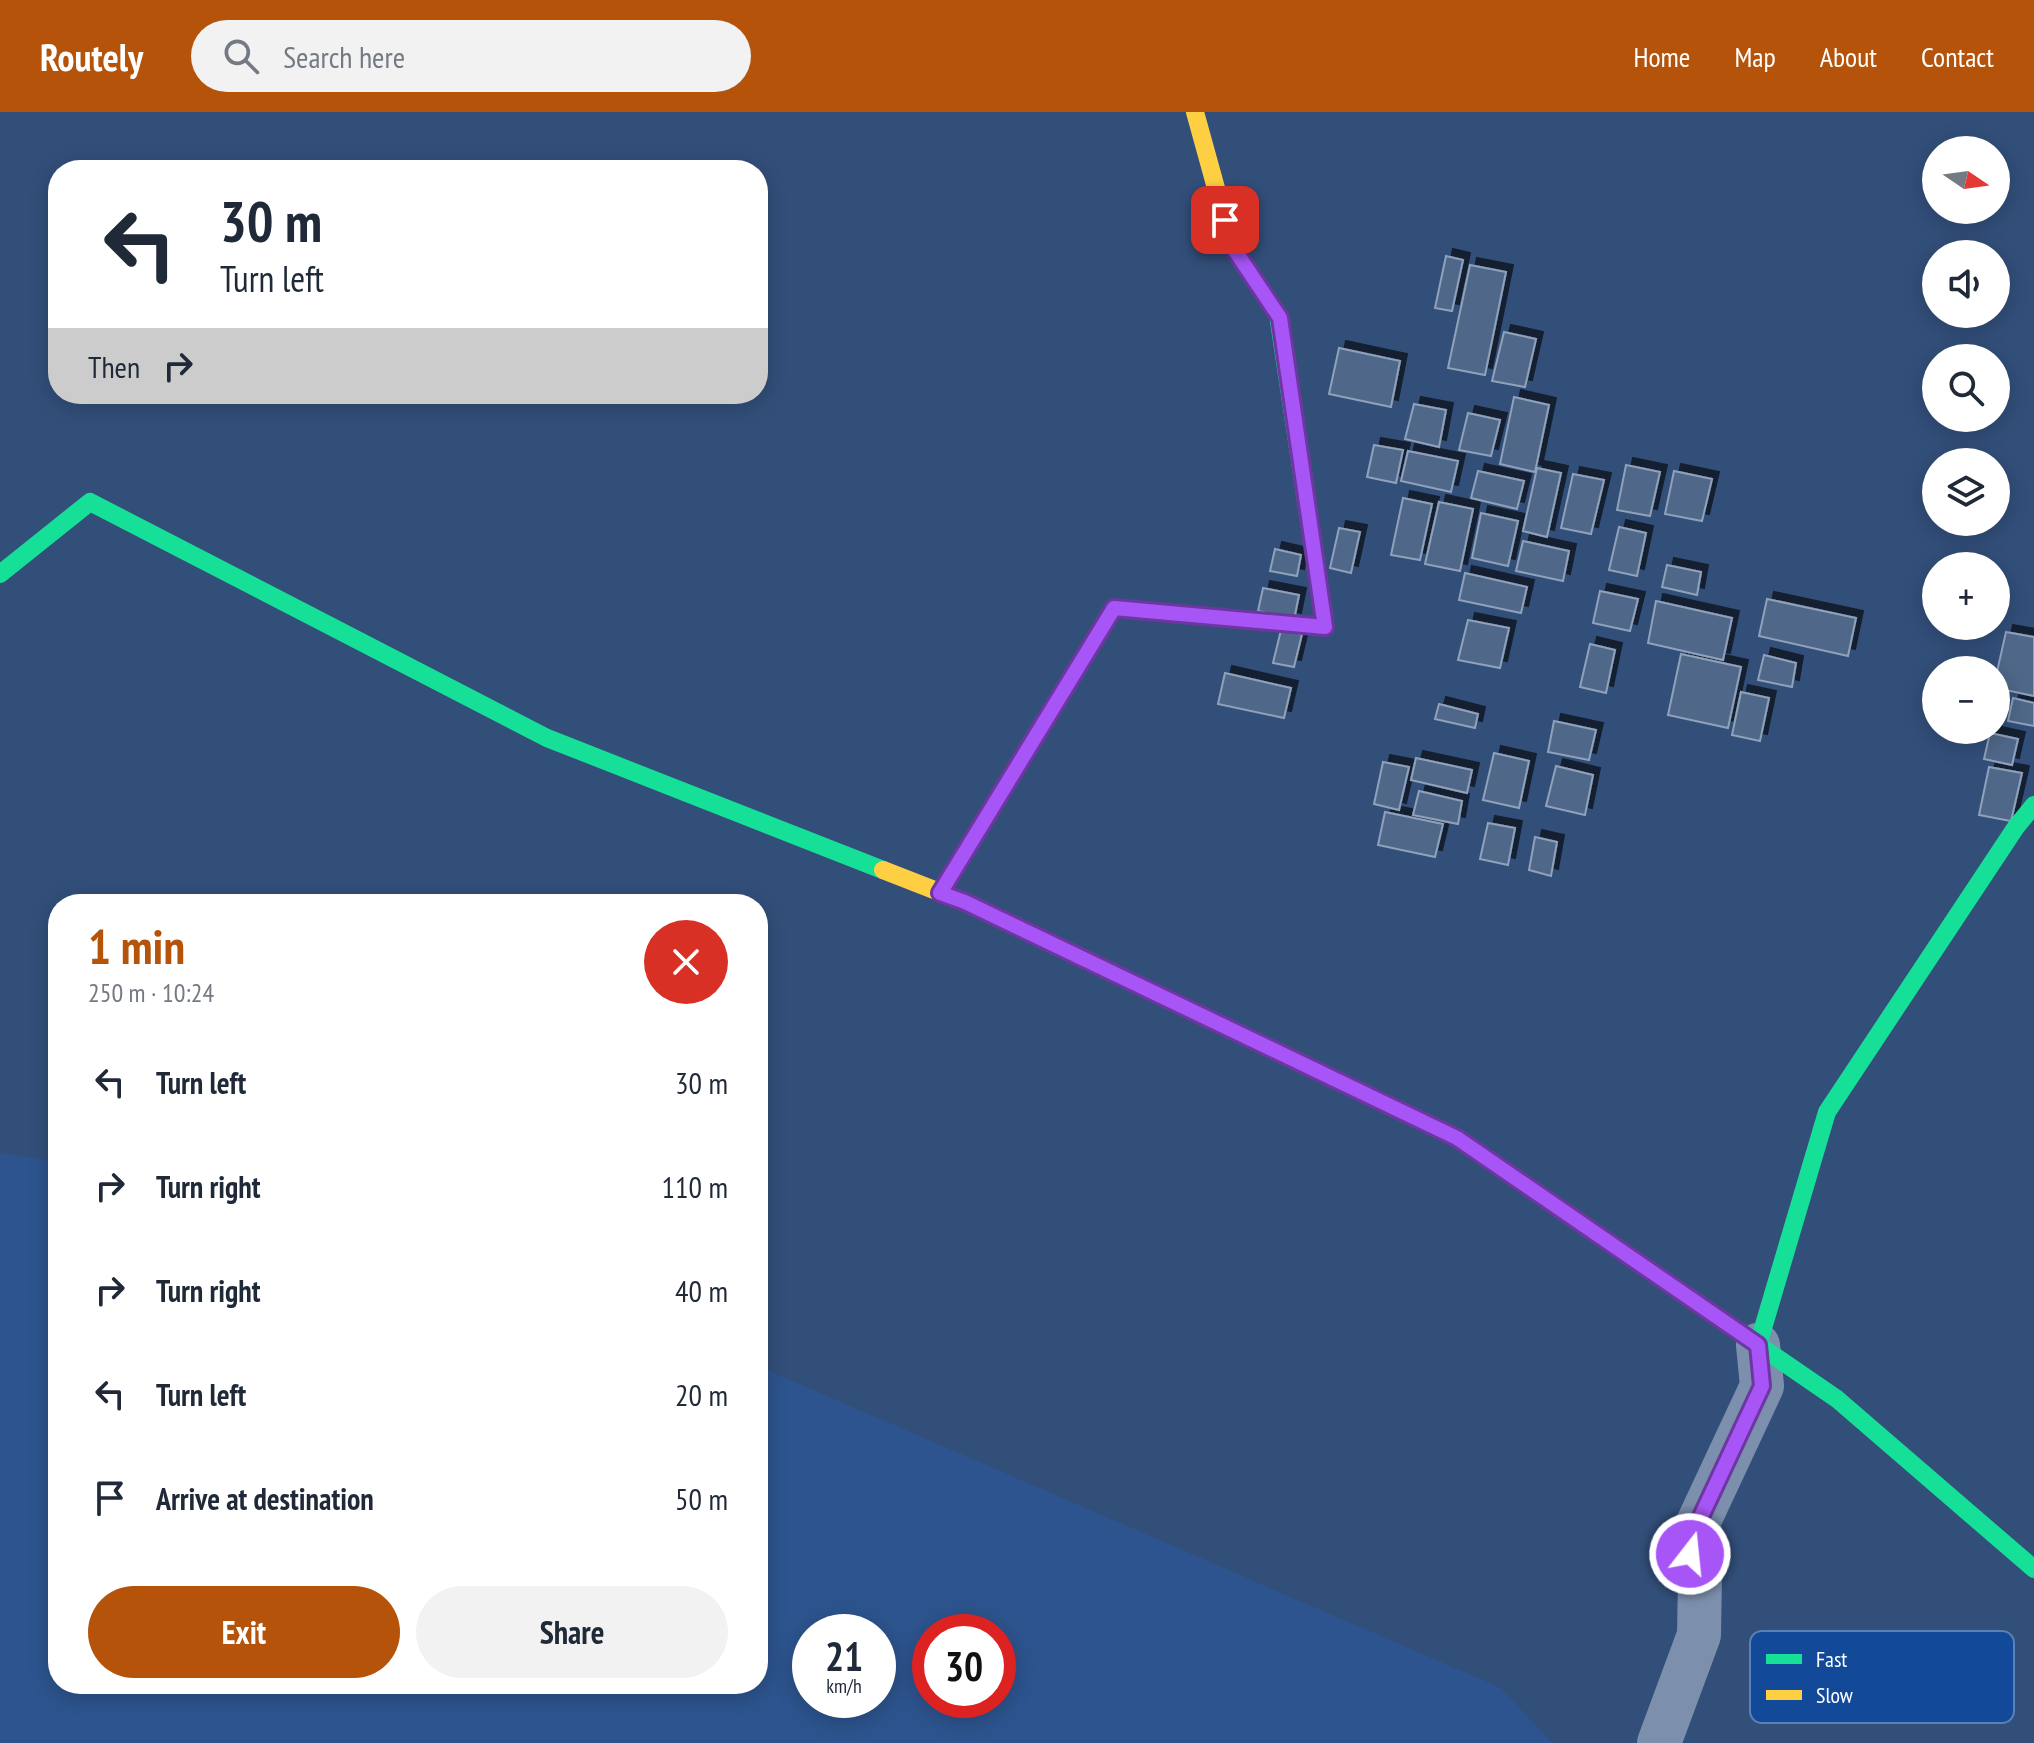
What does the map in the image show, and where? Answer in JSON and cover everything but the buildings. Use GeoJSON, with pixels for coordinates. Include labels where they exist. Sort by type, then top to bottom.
{"type":"FeatureCollection","features":[{"type":"Feature","properties":{"kind":"street"},"geometry":{"type":"LineString","coordinates":[[940,893],[1114,608],[1325,627],[1280,318],[1232,246],[1195,112]]}},
{"type":"Feature","properties":{"kind":"street"},"geometry":{"type":"LineString","coordinates":[[0,574],[90,502],[547,738],[965,902],[1457,1138],[1837,1399],[2034,1569]]}},
{"type":"Feature","properties":{"kind":"street"},"geometry":{"type":"LineString","coordinates":[[1659,1743],[1699,1635],[1700,1575],[1690,1554],[1691,1538],[1762,1386],[1758,1345],[1827,1112],[2016,827],[2034,805]]}},
{"type":"Feature","properties":{"kind":"water"},"geometry":{"type":"Polygon","coordinates":[[[0,1153],[48,1160],[48,1694],[768,1694],[768,1370],[1501,1688],[1552,1743],[0,1743],[0,1153]]]}},
{"type":"Feature","properties":{"kind":"traffic: fast"},"geometry":{"type":"LineString","coordinates":[[1077,668],[1114,608],[1325,627],[1278,315]]}},
{"type":"Feature","properties":{"kind":"traffic: fast"},"geometry":{"type":"LineString","coordinates":[[0,574],[90,502],[547,738],[883,870]]}},
{"type":"Feature","properties":{"kind":"traffic: fast"},"geometry":{"type":"LineString","coordinates":[[1758,1345],[1827,1112],[2016,827],[2034,805]]}},
{"type":"Feature","properties":{"kind":"traffic: fast"},"geometry":{"type":"LineString","coordinates":[[1286,1056],[1457,1138],[1837,1399],[2034,1569]]}},
{"type":"Feature","properties":{"kind":"traffic: slow"},"geometry":{"type":"LineString","coordinates":[[1195,112],[1232,246],[1278,315]]}},
{"type":"Feature","properties":{"kind":"traffic: slow"},"geometry":{"type":"LineString","coordinates":[[940,893],[1077,668]]}},
{"type":"Feature","properties":{"kind":"traffic: slow"},"geometry":{"type":"LineString","coordinates":[[883,870],[965,902],[1286,1056]]}},
{"type":"Feature","properties":{"kind":"route"},"geometry":{"type":"LineString","coordinates":[[1225,220],[1232,246],[1280,318],[1325,627],[1114,608],[940,893],[965,902],[1457,1138],[1758,1345],[1762,1386],[1691,1538],[1690,1554]]}}]}
